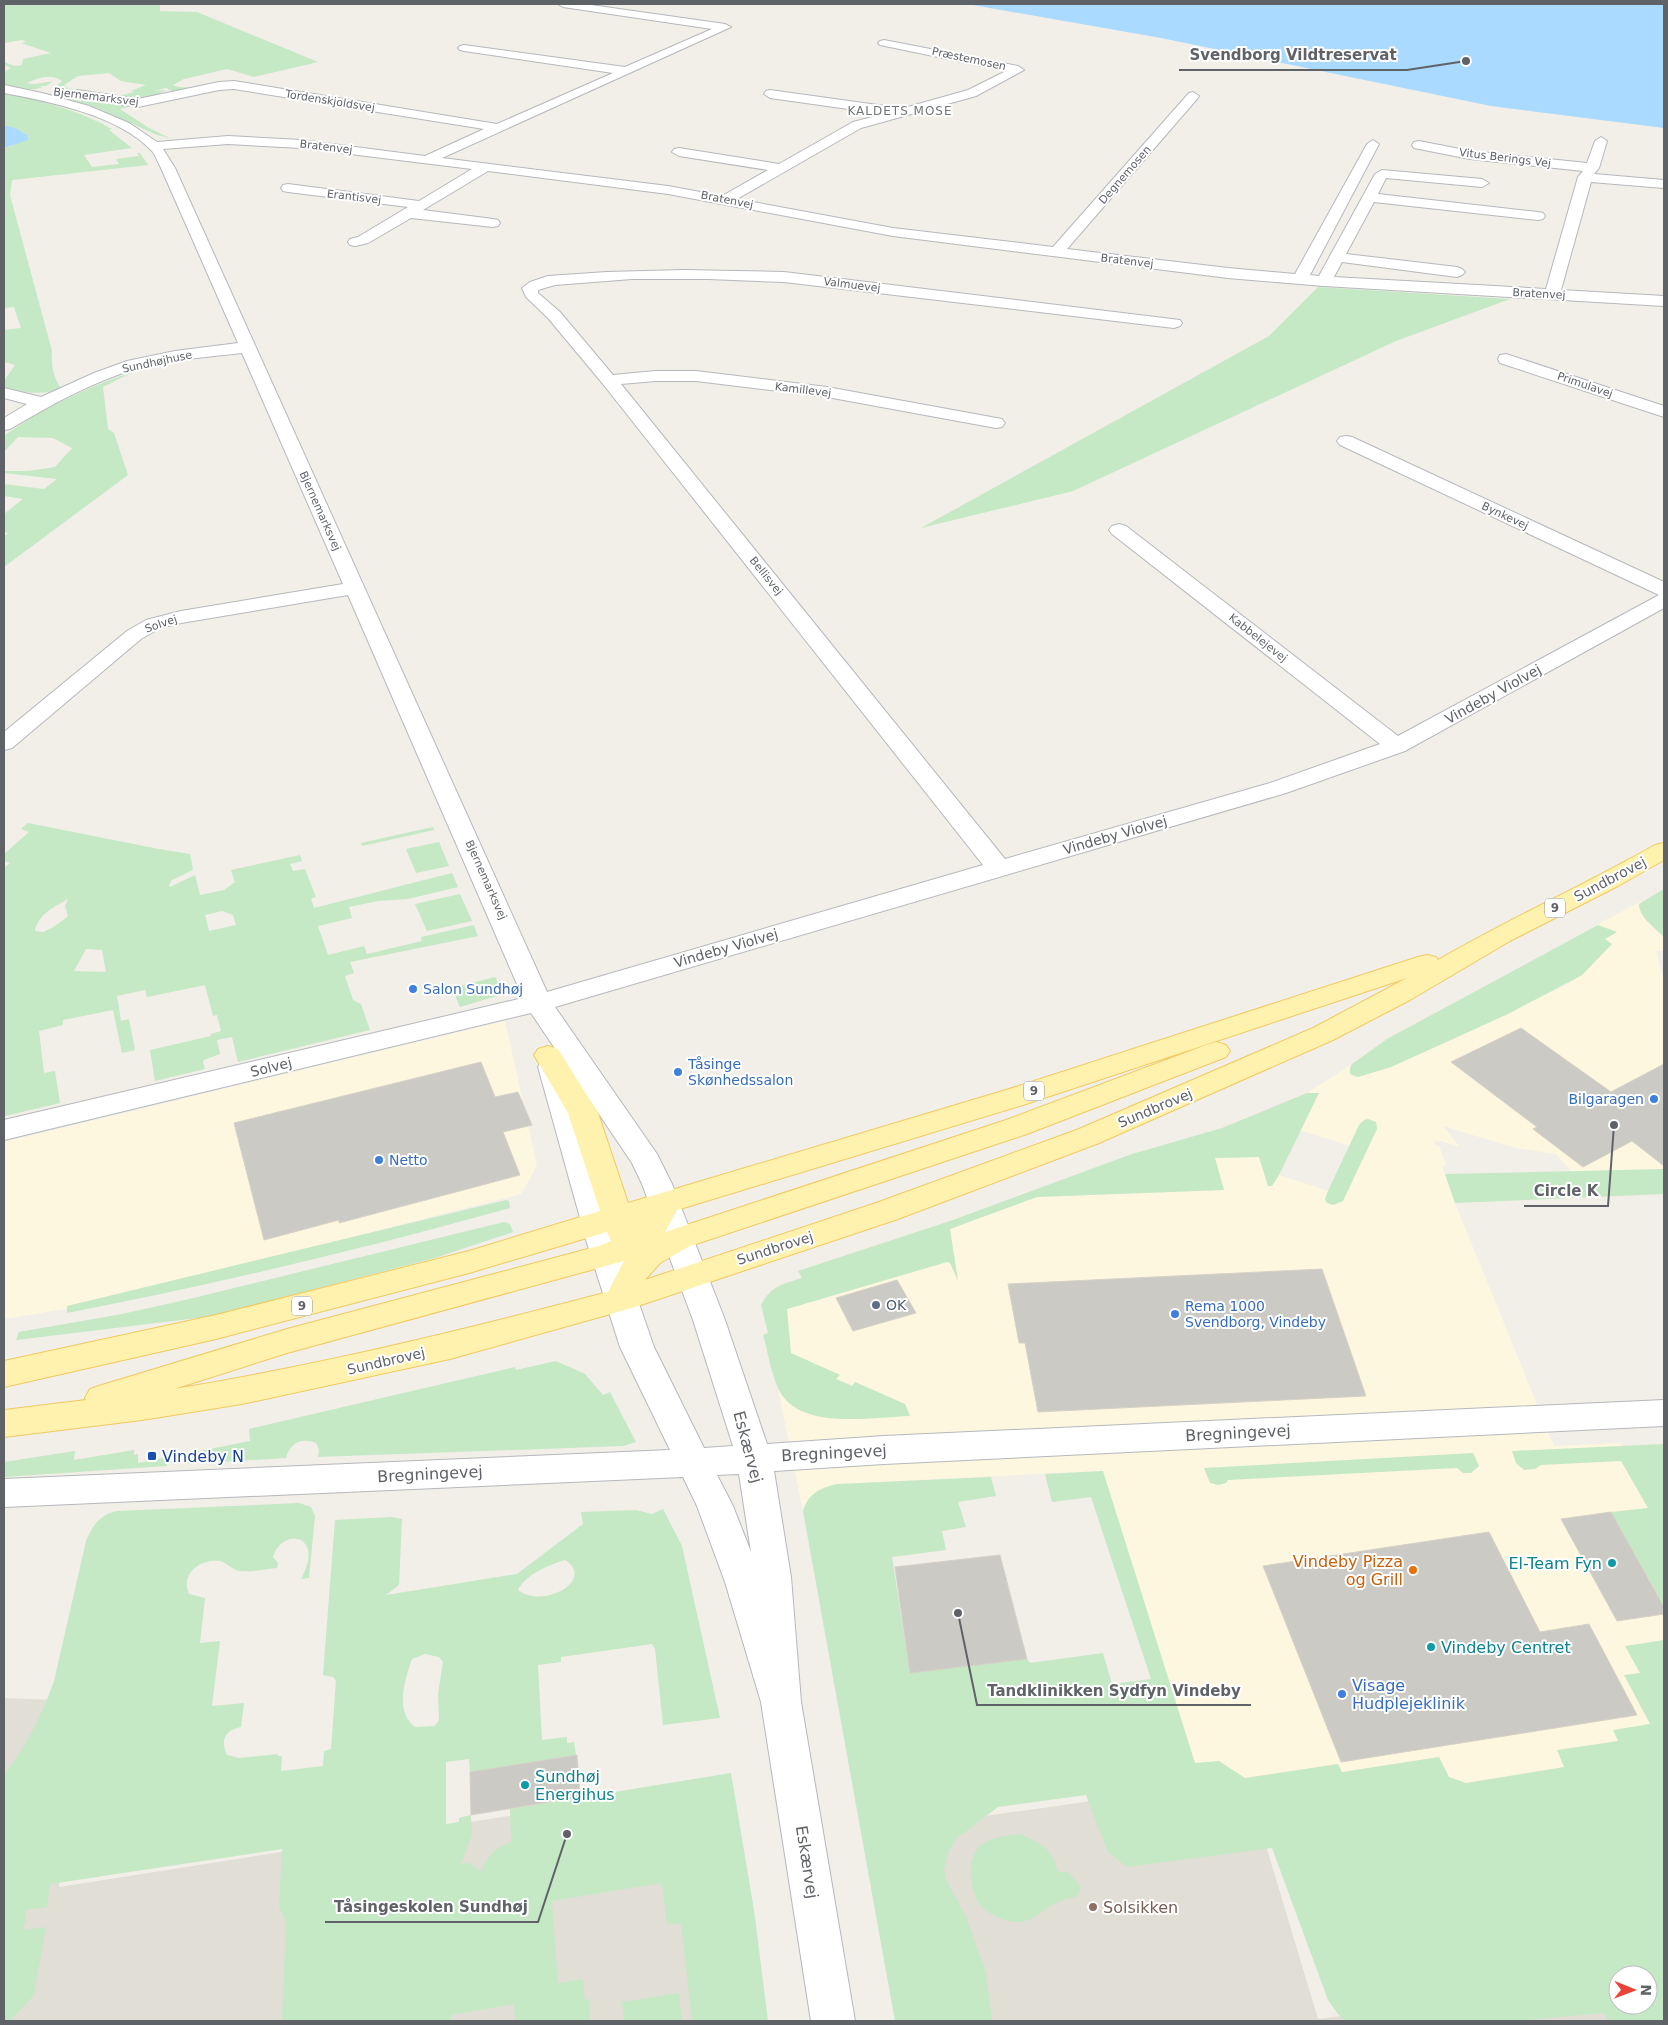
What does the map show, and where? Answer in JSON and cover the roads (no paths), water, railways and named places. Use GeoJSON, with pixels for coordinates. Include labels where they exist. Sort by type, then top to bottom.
{"type":"FeatureCollection","features":[{"type":"Feature","properties":{"kind":"main road","name":"Sundbrovej"},"geometry":{"type":"LineString","coordinates":[[16,1422],[189,1400],[302,1379],[450,1346],[621,1300],[887,1211],[1089,1136],[1323,1034],[1400,994],[1501,935],[1609,881],[1664,850]]}},
{"type":"Feature","properties":{"kind":"main road","name":"Sundbrovej"},"geometry":{"type":"LineString","coordinates":[[4,1374],[216,1327],[419,1276],[1016,1097],[1401,973],[1501,935]]}},
{"type":"Feature","properties":{"kind":"main road"},"geometry":{"type":"LineString","coordinates":[[16,1422],[287,1342],[661,1246],[678,1238],[900,1168],[995,1135],[1209,1054],[1401,973]]}},
{"type":"Feature","properties":{"kind":"main road"},"geometry":{"type":"LineString","coordinates":[[621,1300],[627,1281],[625,1255],[653,1227],[665,1203]]}},
{"type":"Feature","properties":{"kind":"main road"},"geometry":{"type":"LineString","coordinates":[[625,1255],[654,1271],[664,1274],[692,1275]]}},
{"type":"Feature","properties":{"kind":"street"},"geometry":{"type":"LineString","coordinates":[[428,159],[725,27],[563,4]]}},
{"type":"Feature","properties":{"kind":"street","name":"Præstemosen"},"geometry":{"type":"LineString","coordinates":[[725,200],[857,125],[972,93],[1018,70],[884,43]]}},
{"type":"Feature","properties":{"kind":"street"},"geometry":{"type":"LineString","coordinates":[[464,48],[626,71]]}},
{"type":"Feature","properties":{"kind":"street","name":"Tordenskjoldsvej"},"geometry":{"type":"LineString","coordinates":[[163,99],[219,86],[234,85],[499,128]]}},
{"type":"Feature","properties":{"kind":"street","name":"Bjernemarksvej"},"geometry":{"type":"LineString","coordinates":[[4,89],[67,103],[106,118],[131,130],[161,155],[511,937],[538,1002],[585,1074],[639,1150],[654,1176],[665,1203]]}},
{"type":"Feature","properties":{"kind":"street","name":"Bjernemarksvej"},"geometry":{"type":"LineString","coordinates":[[29,94],[39,91],[53,92],[129,103],[163,99]]}},
{"type":"Feature","properties":{"kind":"street","name":"Præstemosen"},"geometry":{"type":"LineString","coordinates":[[770,94],[899,112]]}},
{"type":"Feature","properties":{"kind":"street","name":"Degnemosen"},"geometry":{"type":"LineString","coordinates":[[1056,253],[1193,96]]}},
{"type":"Feature","properties":{"kind":"street","name":"Bratenvej"},"geometry":{"type":"LineString","coordinates":[[152,146],[215,140],[257,140],[428,159],[668,190],[858,227],[1056,253],[1324,281],[1664,301]]}},
{"type":"Feature","properties":{"kind":"street"},"geometry":{"type":"LineString","coordinates":[[1552,295],[1588,173],[1601,141]]}},
{"type":"Feature","properties":{"kind":"street"},"geometry":{"type":"LineString","coordinates":[[1300,279],[1372,144]]}},
{"type":"Feature","properties":{"kind":"street","name":"Vitus Berings Vej"},"geometry":{"type":"LineString","coordinates":[[1418,145],[1470,155],[1664,184]]}},
{"type":"Feature","properties":{"kind":"street"},"geometry":{"type":"LineString","coordinates":[[679,152],[782,168]]}},
{"type":"Feature","properties":{"kind":"street","name":"Erantisvej"},"geometry":{"type":"LineString","coordinates":[[355,242],[363,240],[486,167]]}},
{"type":"Feature","properties":{"kind":"street"},"geometry":{"type":"LineString","coordinates":[[1324,281],[1382,174],[1482,183]]}},
{"type":"Feature","properties":{"kind":"street","name":"Erantisvej"},"geometry":{"type":"LineString","coordinates":[[288,188],[421,205]]}},
{"type":"Feature","properties":{"kind":"street"},"geometry":{"type":"LineString","coordinates":[[1369,197],[1538,216]]}},
{"type":"Feature","properties":{"kind":"street"},"geometry":{"type":"LineString","coordinates":[[408,213],[492,223]]}},
{"type":"Feature","properties":{"kind":"street"},"geometry":{"type":"LineString","coordinates":[[1337,258],[1469,273]]}},
{"type":"Feature","properties":{"kind":"street","name":"Valmuevej"},"geometry":{"type":"LineString","coordinates":[[530,288],[545,282],[605,276],[691,274],[784,277],[1174,323]]}},
{"type":"Feature","properties":{"kind":"street","name":"Bratenvej"},"geometry":{"type":"LineString","coordinates":[[1497,276],[1525,280]]}},
{"type":"Feature","properties":{"kind":"street","name":"Bellisvej"},"geometry":{"type":"LineString","coordinates":[[530,288],[531,294],[554,315],[609,380],[999,868]]}},
{"type":"Feature","properties":{"kind":"street","name":"Sundhøjhuse"},"geometry":{"type":"LineString","coordinates":[[4,425],[43,403],[94,379],[134,365],[168,357],[247,347]]}},
{"type":"Feature","properties":{"kind":"street","name":"Primulavej"},"geometry":{"type":"LineString","coordinates":[[1506,359],[1664,412]]}},
{"type":"Feature","properties":{"kind":"street","name":"Kamillevej"},"geometry":{"type":"LineString","coordinates":[[609,380],[655,376],[696,376],[827,392],[996,423]]}},
{"type":"Feature","properties":{"kind":"street"},"geometry":{"type":"LineString","coordinates":[[4,393],[43,403]]}},
{"type":"Feature","properties":{"kind":"street","name":"Bynkevej"},"geometry":{"type":"LineString","coordinates":[[1346,441],[1664,590]]}},
{"type":"Feature","properties":{"kind":"street","name":"Kabbelejevej"},"geometry":{"type":"LineString","coordinates":[[1119,530],[1397,746]]}},
{"type":"Feature","properties":{"kind":"street","name":"Solvej"},"geometry":{"type":"LineString","coordinates":[[4,743],[134,635],[153,624],[180,617],[355,588]]}},
{"type":"Feature","properties":{"kind":"street","name":"Vindeby Violvej"},"geometry":{"type":"LineString","coordinates":[[538,1002],[1278,788],[1397,746],[1664,600]]}},
{"type":"Feature","properties":{"kind":"street","name":"Bjernemarksvej"},"geometry":{"type":"LineString","coordinates":[[538,1002],[548,1055],[607,1220],[625,1255]]}},
{"type":"Feature","properties":{"kind":"street","name":"Solvej"},"geometry":{"type":"LineString","coordinates":[[4,1130],[538,1002]]}},
{"type":"Feature","properties":{"kind":"street","name":"Eskærvej"},"geometry":{"type":"LineString","coordinates":[[665,1203],[709,1320],[754,1457],[773,1577],[781,1702],[832,2021]]}},
{"type":"Feature","properties":{"kind":"street","name":"Eskærvej"},"geometry":{"type":"LineString","coordinates":[[621,1300],[637,1347],[696,1463],[731,1546],[781,1702]]}},
{"type":"Feature","properties":{"kind":"street","name":"Bregningevej"},"geometry":{"type":"LineString","coordinates":[[4,1493],[696,1463],[754,1457],[1664,1413]]}},
{"type":"Feature","properties":{"kind":"water"},"geometry":{"type":"Polygon","coordinates":[[[967,4],[1664,4],[1664,128],[1491,106],[1161,38],[967,4]]]}},
{"type":"Feature","properties":{"kind":"water"},"geometry":{"type":"Polygon","coordinates":[[[4,125],[15,128],[27,135],[28,140],[4,148],[4,125]]]}},
{"type":"Feature","properties":{"kind":"place","name":"Svendborg Vildtreservat"},"geometry":{"type":"Point","coordinates":[1466,61]}},
{"type":"Feature","properties":{"kind":"place","name":"Salon Sundhøj"},"geometry":{"type":"Point","coordinates":[413,989]}},
{"type":"Feature","properties":{"kind":"place","name":"Tåsinge Skønhedssalon"},"geometry":{"type":"Point","coordinates":[678,1072]}},
{"type":"Feature","properties":{"kind":"place","name":"Bilgaragen"},"geometry":{"type":"Point","coordinates":[1654,1099]}},
{"type":"Feature","properties":{"kind":"place","name":"Circle K"},"geometry":{"type":"Point","coordinates":[1614,1125]}},
{"type":"Feature","properties":{"kind":"place","name":"Netto"},"geometry":{"type":"Point","coordinates":[379,1160]}},
{"type":"Feature","properties":{"kind":"place","name":"OK"},"geometry":{"type":"Point","coordinates":[876,1305]}},
{"type":"Feature","properties":{"kind":"place","name":"Rema 1000 Svendborg, Vindeby"},"geometry":{"type":"Point","coordinates":[1175,1314]}},
{"type":"Feature","properties":{"kind":"place","name":"Vindeby N"},"geometry":{"type":"Point","coordinates":[152,1456]}},
{"type":"Feature","properties":{"kind":"place","name":"El-Team Fyn"},"geometry":{"type":"Point","coordinates":[1612,1563]}},
{"type":"Feature","properties":{"kind":"place","name":"Vindeby Pizza og Grill"},"geometry":{"type":"Point","coordinates":[1413,1570]}},
{"type":"Feature","properties":{"kind":"place","name":"Tandklinikken Sydfyn Vindeby"},"geometry":{"type":"Point","coordinates":[958,1613]}},
{"type":"Feature","properties":{"kind":"place","name":"Vindeby Centret"},"geometry":{"type":"Point","coordinates":[1431,1647]}},
{"type":"Feature","properties":{"kind":"place","name":"Visage Hudplejeklinik"},"geometry":{"type":"Point","coordinates":[1342,1694]}},
{"type":"Feature","properties":{"kind":"place","name":"Sundhøj Energihus"},"geometry":{"type":"Point","coordinates":[525,1785]}},
{"type":"Feature","properties":{"kind":"place","name":"Tåsingeskolen Sundhøj"},"geometry":{"type":"Point","coordinates":[567,1834]}},
{"type":"Feature","properties":{"kind":"place","name":"Solsikken"},"geometry":{"type":"Point","coordinates":[1093,1907]}},
{"type":"Feature","properties":{"kind":"district","name":"KALDETS MOSE"},"geometry":{"type":"Point","coordinates":[900,111]}}]}
